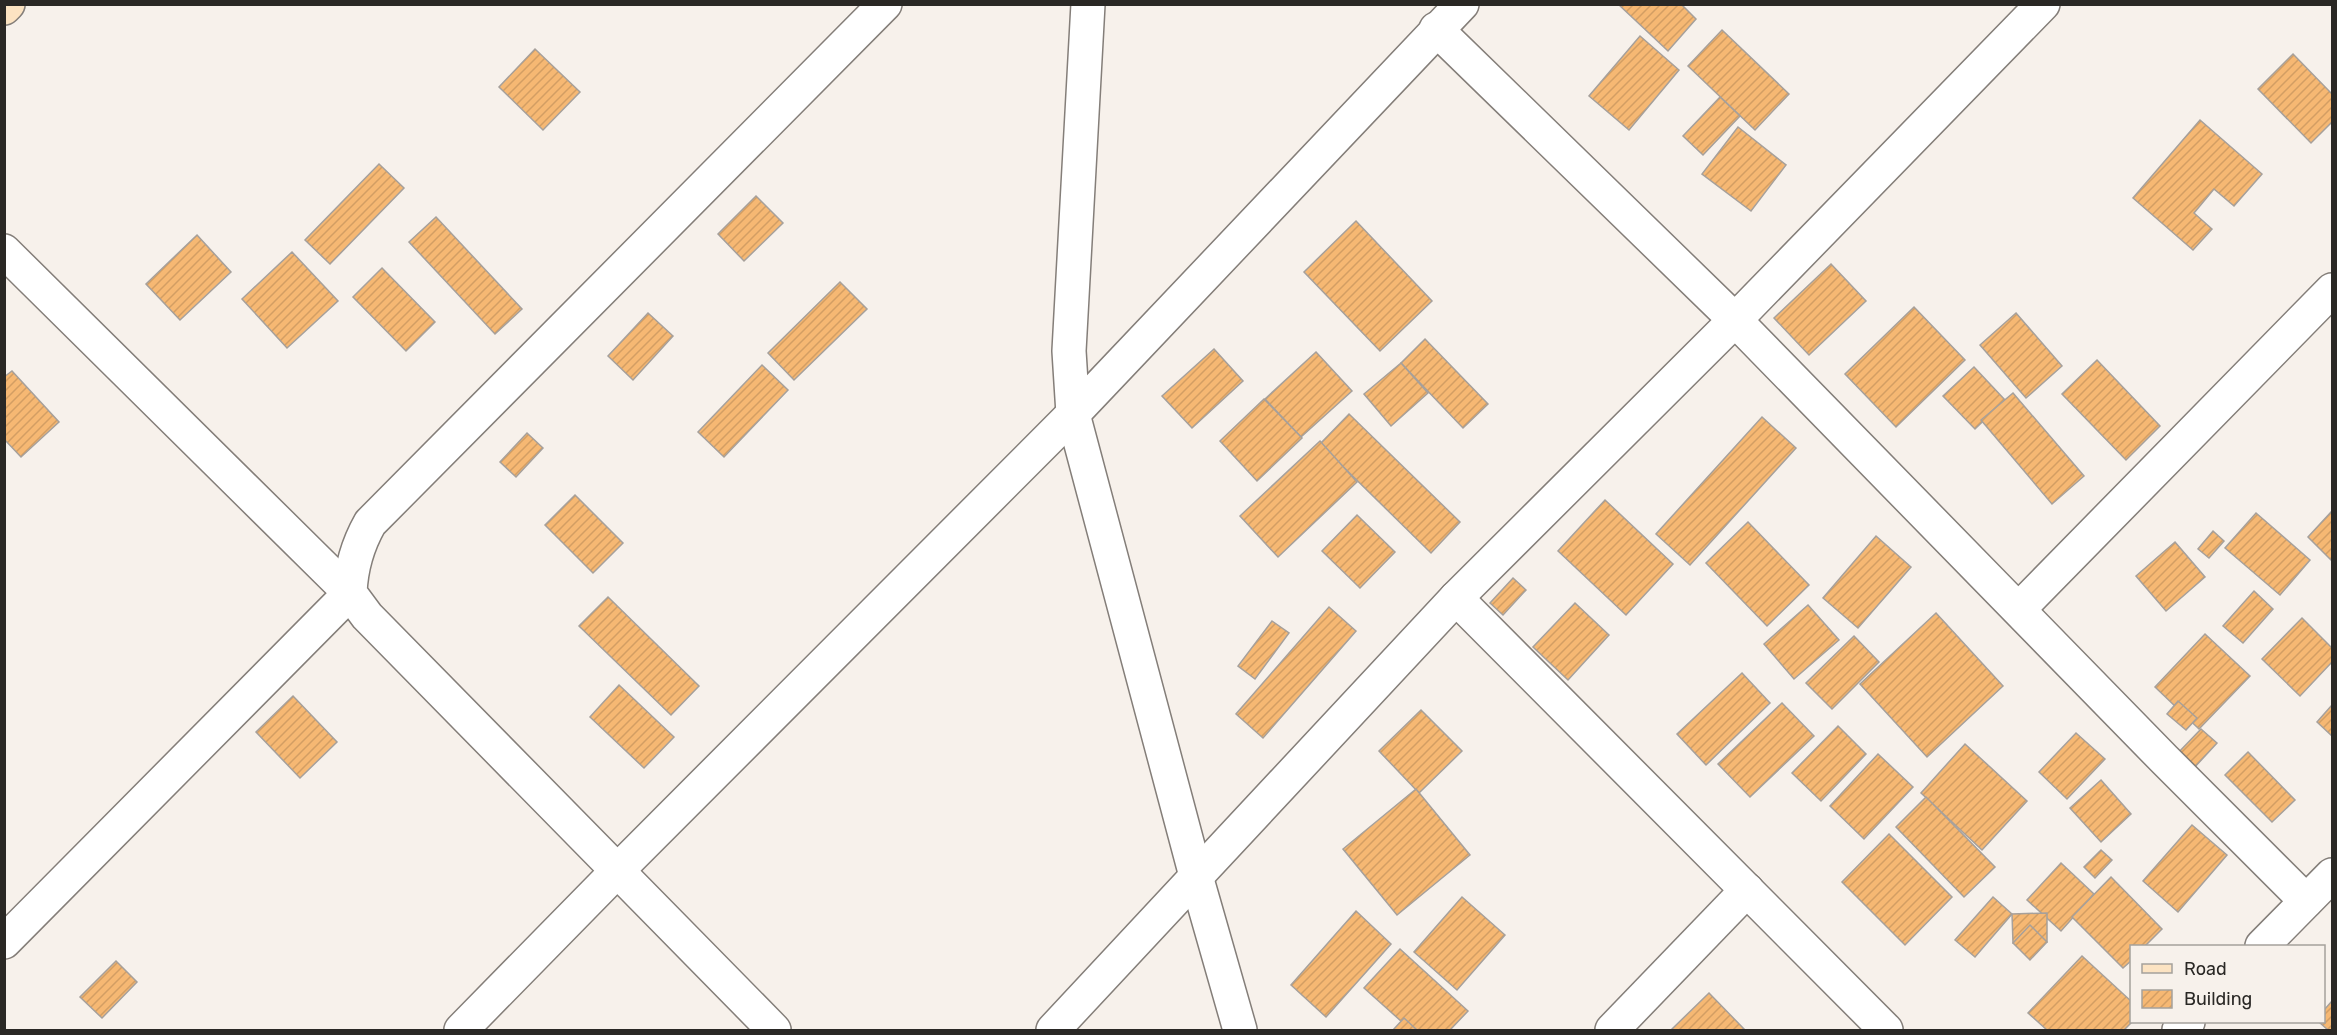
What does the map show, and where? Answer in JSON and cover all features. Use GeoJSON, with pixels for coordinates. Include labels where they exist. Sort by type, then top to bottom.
{"type":"FeatureCollection","features":[{"type":"Feature","properties":{"kind":"main road"},"geometry":{"type":"LineString","coordinates":[[4,8],[8,4]]}},
{"type":"Feature","properties":{"kind":"street"},"geometry":{"type":"LineString","coordinates":[[4,942],[350,593],[358,544],[370,524],[885,4]]}},
{"type":"Feature","properties":{"kind":"street"},"geometry":{"type":"LineString","coordinates":[[1088,4],[1069,351],[1073,414],[1196,876],[1240,1030]]}},
{"type":"Feature","properties":{"kind":"street"},"geometry":{"type":"LineString","coordinates":[[461,1030],[1073,414],[1462,4]]}},
{"type":"Feature","properties":{"kind":"street"},"geometry":{"type":"LineString","coordinates":[[1053,1030],[1456,598],[1735,320],[2043,4]]}},
{"type":"Feature","properties":{"kind":"street"},"geometry":{"type":"LineString","coordinates":[[1436,29],[1735,320],[2306,901]]}},
{"type":"Feature","properties":{"kind":"street"},"geometry":{"type":"LineString","coordinates":[[4,251],[350,593],[367,615],[774,1030]]}},
{"type":"Feature","properties":{"kind":"street"},"geometry":{"type":"LineString","coordinates":[[2019,609],[2332,290]]}},
{"type":"Feature","properties":{"kind":"street"},"geometry":{"type":"LineString","coordinates":[[1456,598],[1886,1030]]}},
{"type":"Feature","properties":{"kind":"street"},"geometry":{"type":"LineString","coordinates":[[2263,945],[2332,875]]}},
{"type":"Feature","properties":{"kind":"street"},"geometry":{"type":"LineString","coordinates":[[1612,1030],[1747,890]]}},
{"type":"Feature","properties":{"kind":"building"},"geometry":{"type":"Polygon","coordinates":[[[1618,4],[1681,4],[1696,19],[1668,51],[1618,4]]]}},
{"type":"Feature","properties":{"kind":"building"},"geometry":{"type":"Polygon","coordinates":[[[1722,30],[1789,94],[1755,130],[1688,66],[1722,30]]]}},
{"type":"Feature","properties":{"kind":"building"},"geometry":{"type":"Polygon","coordinates":[[[1640,36],[1679,70],[1629,130],[1589,96],[1640,36]]]}},
{"type":"Feature","properties":{"kind":"building"},"geometry":{"type":"Polygon","coordinates":[[[535,49],[580,92],[543,130],[499,87],[535,49]]]}},
{"type":"Feature","properties":{"kind":"building"},"geometry":{"type":"Polygon","coordinates":[[[2293,54],[2332,94],[2332,125],[2331,123],[2311,143],[2258,89],[2293,54]]]}},
{"type":"Feature","properties":{"kind":"building"},"geometry":{"type":"Polygon","coordinates":[[[1720,97],[1740,116],[1703,155],[1683,136],[1720,97]]]}},
{"type":"Feature","properties":{"kind":"building"},"geometry":{"type":"Polygon","coordinates":[[[2200,120],[2262,174],[2234,206],[2214,189],[2194,213],[2212,229],[2193,250],[2133,198],[2200,120]]]}},
{"type":"Feature","properties":{"kind":"building"},"geometry":{"type":"Polygon","coordinates":[[[1738,127],[1786,165],[1751,211],[1702,174],[1738,127]]]}},
{"type":"Feature","properties":{"kind":"building"},"geometry":{"type":"Polygon","coordinates":[[[379,164],[404,188],[330,264],[305,240],[379,164]]]}},
{"type":"Feature","properties":{"kind":"building"},"geometry":{"type":"Polygon","coordinates":[[[756,196],[783,223],[744,261],[718,234],[756,196]]]}},
{"type":"Feature","properties":{"kind":"building"},"geometry":{"type":"Polygon","coordinates":[[[436,217],[522,309],[495,334],[409,242],[436,217]]]}},
{"type":"Feature","properties":{"kind":"building"},"geometry":{"type":"Polygon","coordinates":[[[1356,221],[1432,301],[1380,351],[1304,272],[1356,221]]]}},
{"type":"Feature","properties":{"kind":"building"},"geometry":{"type":"Polygon","coordinates":[[[197,235],[231,272],[180,320],[146,284],[197,235]]]}},
{"type":"Feature","properties":{"kind":"building"},"geometry":{"type":"Polygon","coordinates":[[[292,252],[338,301],[287,348],[242,299],[292,252]]]}},
{"type":"Feature","properties":{"kind":"building"},"geometry":{"type":"Polygon","coordinates":[[[1831,264],[1866,301],[1809,355],[1774,318],[1831,264]]]}},
{"type":"Feature","properties":{"kind":"building"},"geometry":{"type":"Polygon","coordinates":[[[382,268],[435,322],[406,351],[353,297],[382,268]]]}},
{"type":"Feature","properties":{"kind":"building"},"geometry":{"type":"Polygon","coordinates":[[[840,282],[867,309],[794,380],[768,353],[840,282]]]}},
{"type":"Feature","properties":{"kind":"building"},"geometry":{"type":"Polygon","coordinates":[[[1914,307],[1965,360],[1896,427],[1845,374],[1914,307]]]}},
{"type":"Feature","properties":{"kind":"building"},"geometry":{"type":"Polygon","coordinates":[[[648,313],[673,336],[633,380],[608,356],[648,313]]]}},
{"type":"Feature","properties":{"kind":"building"},"geometry":{"type":"Polygon","coordinates":[[[2016,313],[2062,366],[2026,398],[1980,345],[2016,313]]]}},
{"type":"Feature","properties":{"kind":"building"},"geometry":{"type":"Polygon","coordinates":[[[1425,339],[1488,404],[1463,428],[1401,363],[1425,339]]]}},
{"type":"Feature","properties":{"kind":"building"},"geometry":{"type":"Polygon","coordinates":[[[1214,349],[1243,381],[1192,428],[1162,396],[1214,349]]]}},
{"type":"Feature","properties":{"kind":"building"},"geometry":{"type":"Polygon","coordinates":[[[1316,352],[1352,391],[1301,437],[1265,399],[1316,352]]]}},
{"type":"Feature","properties":{"kind":"building"},"geometry":{"type":"Polygon","coordinates":[[[2097,360],[2160,426],[2126,460],[2062,394],[2097,360]]]}},
{"type":"Feature","properties":{"kind":"building"},"geometry":{"type":"Polygon","coordinates":[[[1401,363],[1428,393],[1391,426],[1364,394],[1401,363]]]}},
{"type":"Feature","properties":{"kind":"building"},"geometry":{"type":"Polygon","coordinates":[[[762,365],[788,390],[724,457],[698,432],[762,365]]]}},
{"type":"Feature","properties":{"kind":"building"},"geometry":{"type":"Polygon","coordinates":[[[1974,367],[2005,400],[1975,429],[1943,396],[1974,367]]]}},
{"type":"Feature","properties":{"kind":"building"},"geometry":{"type":"Polygon","coordinates":[[[12,371],[59,422],[21,457],[4,439],[4,377],[12,371]]]}},
{"type":"Feature","properties":{"kind":"building"},"geometry":{"type":"Polygon","coordinates":[[[2013,393],[2084,476],[2052,504],[1981,420],[2013,393]]]}},
{"type":"Feature","properties":{"kind":"building"},"geometry":{"type":"Polygon","coordinates":[[[1264,399],[1302,438],[1257,481],[1220,441],[1264,399]]]}},
{"type":"Feature","properties":{"kind":"building"},"geometry":{"type":"Polygon","coordinates":[[[1349,414],[1460,522],[1431,553],[1320,444],[1349,414]]]}},
{"type":"Feature","properties":{"kind":"building"},"geometry":{"type":"Polygon","coordinates":[[[1762,417],[1796,448],[1690,565],[1656,534],[1762,417]]]}},
{"type":"Feature","properties":{"kind":"building"},"geometry":{"type":"Polygon","coordinates":[[[527,433],[543,448],[516,477],[500,462],[527,433]]]}},
{"type":"Feature","properties":{"kind":"building"},"geometry":{"type":"Polygon","coordinates":[[[1320,441],[1357,482],[1278,557],[1240,516],[1320,441]]]}},
{"type":"Feature","properties":{"kind":"building"},"geometry":{"type":"Polygon","coordinates":[[[575,495],[623,543],[593,573],[545,525],[575,495]]]}},
{"type":"Feature","properties":{"kind":"building"},"geometry":{"type":"Polygon","coordinates":[[[1605,500],[1673,564],[1626,615],[1558,551],[1605,500]]]}},
{"type":"Feature","properties":{"kind":"building"},"geometry":{"type":"Polygon","coordinates":[[[2332,511],[2332,561],[2308,537],[2332,511]]]}},
{"type":"Feature","properties":{"kind":"building"},"geometry":{"type":"Polygon","coordinates":[[[2256,513],[2310,560],[2280,595],[2225,548],[2256,513]]]}},
{"type":"Feature","properties":{"kind":"building"},"geometry":{"type":"Polygon","coordinates":[[[1357,515],[1395,552],[1360,588],[1322,551],[1357,515]]]}},
{"type":"Feature","properties":{"kind":"building"},"geometry":{"type":"Polygon","coordinates":[[[1748,522],[1809,585],[1767,626],[1706,563],[1748,522]]]}},
{"type":"Feature","properties":{"kind":"building"},"geometry":{"type":"Polygon","coordinates":[[[2213,531],[2224,541],[2209,558],[2198,549],[2213,531]]]}},
{"type":"Feature","properties":{"kind":"building"},"geometry":{"type":"Polygon","coordinates":[[[1876,536],[1911,567],[1858,628],[1823,598],[1876,536]]]}},
{"type":"Feature","properties":{"kind":"building"},"geometry":{"type":"Polygon","coordinates":[[[2175,542],[2205,577],[2166,611],[2136,576],[2175,542]]]}},
{"type":"Feature","properties":{"kind":"building"},"geometry":{"type":"Polygon","coordinates":[[[1513,578],[1526,590],[1503,615],[1490,603],[1513,578]]]}},
{"type":"Feature","properties":{"kind":"building"},"geometry":{"type":"Polygon","coordinates":[[[2254,591],[2273,609],[2243,643],[2223,626],[2254,591]]]}},
{"type":"Feature","properties":{"kind":"building"},"geometry":{"type":"Polygon","coordinates":[[[608,597],[699,686],[671,715],[579,626],[608,597]]]}},
{"type":"Feature","properties":{"kind":"building"},"geometry":{"type":"Polygon","coordinates":[[[1575,603],[1609,635],[1568,680],[1533,647],[1575,603]]]}},
{"type":"Feature","properties":{"kind":"building"},"geometry":{"type":"Polygon","coordinates":[[[1808,605],[1839,640],[1794,679],[1764,644],[1808,605]]]}},
{"type":"Feature","properties":{"kind":"building"},"geometry":{"type":"Polygon","coordinates":[[[1329,607],[1356,631],[1263,738],[1236,714],[1329,607]]]}},
{"type":"Feature","properties":{"kind":"building"},"geometry":{"type":"Polygon","coordinates":[[[1936,613],[2003,686],[1927,757],[1860,684],[1936,613]]]}},
{"type":"Feature","properties":{"kind":"building"},"geometry":{"type":"Polygon","coordinates":[[[2302,618],[2332,648],[2332,662],[2300,696],[2262,659],[2302,618]]]}},
{"type":"Feature","properties":{"kind":"building"},"geometry":{"type":"Polygon","coordinates":[[[1272,621],[1289,633],[1255,679],[1238,666],[1272,621]]]}},
{"type":"Feature","properties":{"kind":"building"},"geometry":{"type":"Polygon","coordinates":[[[2205,634],[2250,676],[2199,729],[2155,687],[2205,634]]]}},
{"type":"Feature","properties":{"kind":"building"},"geometry":{"type":"Polygon","coordinates":[[[1854,636],[1879,662],[1832,709],[1806,683],[1854,636]]]}},
{"type":"Feature","properties":{"kind":"building"},"geometry":{"type":"Polygon","coordinates":[[[1742,673],[1770,703],[1706,765],[1677,734],[1742,673]]]}},
{"type":"Feature","properties":{"kind":"building"},"geometry":{"type":"Polygon","coordinates":[[[619,685],[674,737],[644,768],[590,717],[619,685]]]}},
{"type":"Feature","properties":{"kind":"building"},"geometry":{"type":"Polygon","coordinates":[[[293,696],[337,742],[300,778],[256,732],[293,696]]]}},
{"type":"Feature","properties":{"kind":"building"},"geometry":{"type":"Polygon","coordinates":[[[2178,701],[2197,718],[2186,730],[2167,714],[2178,701]]]}},
{"type":"Feature","properties":{"kind":"building"},"geometry":{"type":"Polygon","coordinates":[[[1782,703],[1814,736],[1750,797],[1718,764],[1782,703]]]}},
{"type":"Feature","properties":{"kind":"building"},"geometry":{"type":"Polygon","coordinates":[[[2332,705],[2332,736],[2317,722],[2332,705]]]}},
{"type":"Feature","properties":{"kind":"building"},"geometry":{"type":"Polygon","coordinates":[[[1421,710],[1462,751],[1419,793],[1379,751],[1421,710]]]}},
{"type":"Feature","properties":{"kind":"building"},"geometry":{"type":"Polygon","coordinates":[[[1838,726],[1866,754],[1821,801],[1792,773],[1838,726]]]}},
{"type":"Feature","properties":{"kind":"building"},"geometry":{"type":"Polygon","coordinates":[[[2201,729],[2217,743],[2193,769],[2177,754],[2201,729]]]}},
{"type":"Feature","properties":{"kind":"building"},"geometry":{"type":"Polygon","coordinates":[[[2076,733],[2105,759],[2067,799],[2039,772],[2076,733]]]}},
{"type":"Feature","properties":{"kind":"building"},"geometry":{"type":"Polygon","coordinates":[[[1965,744],[2027,801],[1982,850],[1921,793],[1965,744]]]}},
{"type":"Feature","properties":{"kind":"building"},"geometry":{"type":"Polygon","coordinates":[[[2248,752],[2295,800],[2272,822],[2225,775],[2248,752]]]}},
{"type":"Feature","properties":{"kind":"building"},"geometry":{"type":"Polygon","coordinates":[[[1878,754],[1913,787],[1864,839],[1830,806],[1878,754]]]}},
{"type":"Feature","properties":{"kind":"building"},"geometry":{"type":"Polygon","coordinates":[[[2101,780],[2131,814],[2101,842],[2070,808],[2101,780]]]}},
{"type":"Feature","properties":{"kind":"building"},"geometry":{"type":"Polygon","coordinates":[[[1416,789],[1470,855],[1397,915],[1343,849],[1416,789]]]}},
{"type":"Feature","properties":{"kind":"building"},"geometry":{"type":"Polygon","coordinates":[[[1926,797],[1995,867],[1964,897],[1896,827],[1926,797]]]}},
{"type":"Feature","properties":{"kind":"building"},"geometry":{"type":"Polygon","coordinates":[[[2192,825],[2227,855],[2178,912],[2143,881],[2192,825]]]}},
{"type":"Feature","properties":{"kind":"building"},"geometry":{"type":"Polygon","coordinates":[[[1889,834],[1952,897],[1905,945],[1842,882],[1889,834]]]}},
{"type":"Feature","properties":{"kind":"building"},"geometry":{"type":"Polygon","coordinates":[[[2101,850],[2112,860],[2095,878],[2084,867],[2101,850]]]}},
{"type":"Feature","properties":{"kind":"building"},"geometry":{"type":"Polygon","coordinates":[[[2061,863],[2094,894],[2061,931],[2027,900],[2061,863]]]}},
{"type":"Feature","properties":{"kind":"building"},"geometry":{"type":"Polygon","coordinates":[[[2111,877],[2162,929],[2146,945],[2130,945],[2130,962],[2123,968],[2072,917],[2111,877]]]}},
{"type":"Feature","properties":{"kind":"building"},"geometry":{"type":"Polygon","coordinates":[[[1462,897],[1505,935],[1457,990],[1414,952],[1462,897]]]}},
{"type":"Feature","properties":{"kind":"building"},"geometry":{"type":"Polygon","coordinates":[[[1993,897],[2012,914],[1975,957],[1955,940],[1993,897]]]}},
{"type":"Feature","properties":{"kind":"building"},"geometry":{"type":"Polygon","coordinates":[[[1356,911],[1391,944],[1326,1017],[1291,985],[1356,911]]]}},
{"type":"Feature","properties":{"kind":"building"},"geometry":{"type":"Polygon","coordinates":[[[2047,913],[2047,942],[2013,943],[2012,914],[2047,913]]]}},
{"type":"Feature","properties":{"kind":"building"},"geometry":{"type":"Polygon","coordinates":[[[2030,925],[2047,942],[2030,960],[2013,943],[2030,925]]]}},
{"type":"Feature","properties":{"kind":"building"},"geometry":{"type":"Polygon","coordinates":[[[1400,949],[1468,1011],[1450,1030],[1411,1030],[1364,988],[1400,949]]]}},
{"type":"Feature","properties":{"kind":"building"},"geometry":{"type":"Polygon","coordinates":[[[2082,956],[2130,1000],[2131,1023],[2124,1030],[2047,1030],[2028,1013],[2082,956]]]}},
{"type":"Feature","properties":{"kind":"building"},"geometry":{"type":"Polygon","coordinates":[[[116,961],[137,982],[102,1018],[80,997],[116,961]]]}},
{"type":"Feature","properties":{"kind":"building"},"geometry":{"type":"Polygon","coordinates":[[[1709,993],[1745,1030],[1671,1030],[1709,993]]]}},
{"type":"Feature","properties":{"kind":"building"},"geometry":{"type":"Polygon","coordinates":[[[2332,1001],[2332,1030],[2328,1030],[2320,1023],[2325,1023],[2325,1009],[2332,1001]]]}},
{"type":"Feature","properties":{"kind":"building"},"geometry":{"type":"Polygon","coordinates":[[[1404,1018],[1417,1030],[1393,1030],[1404,1018]]]}}]}
